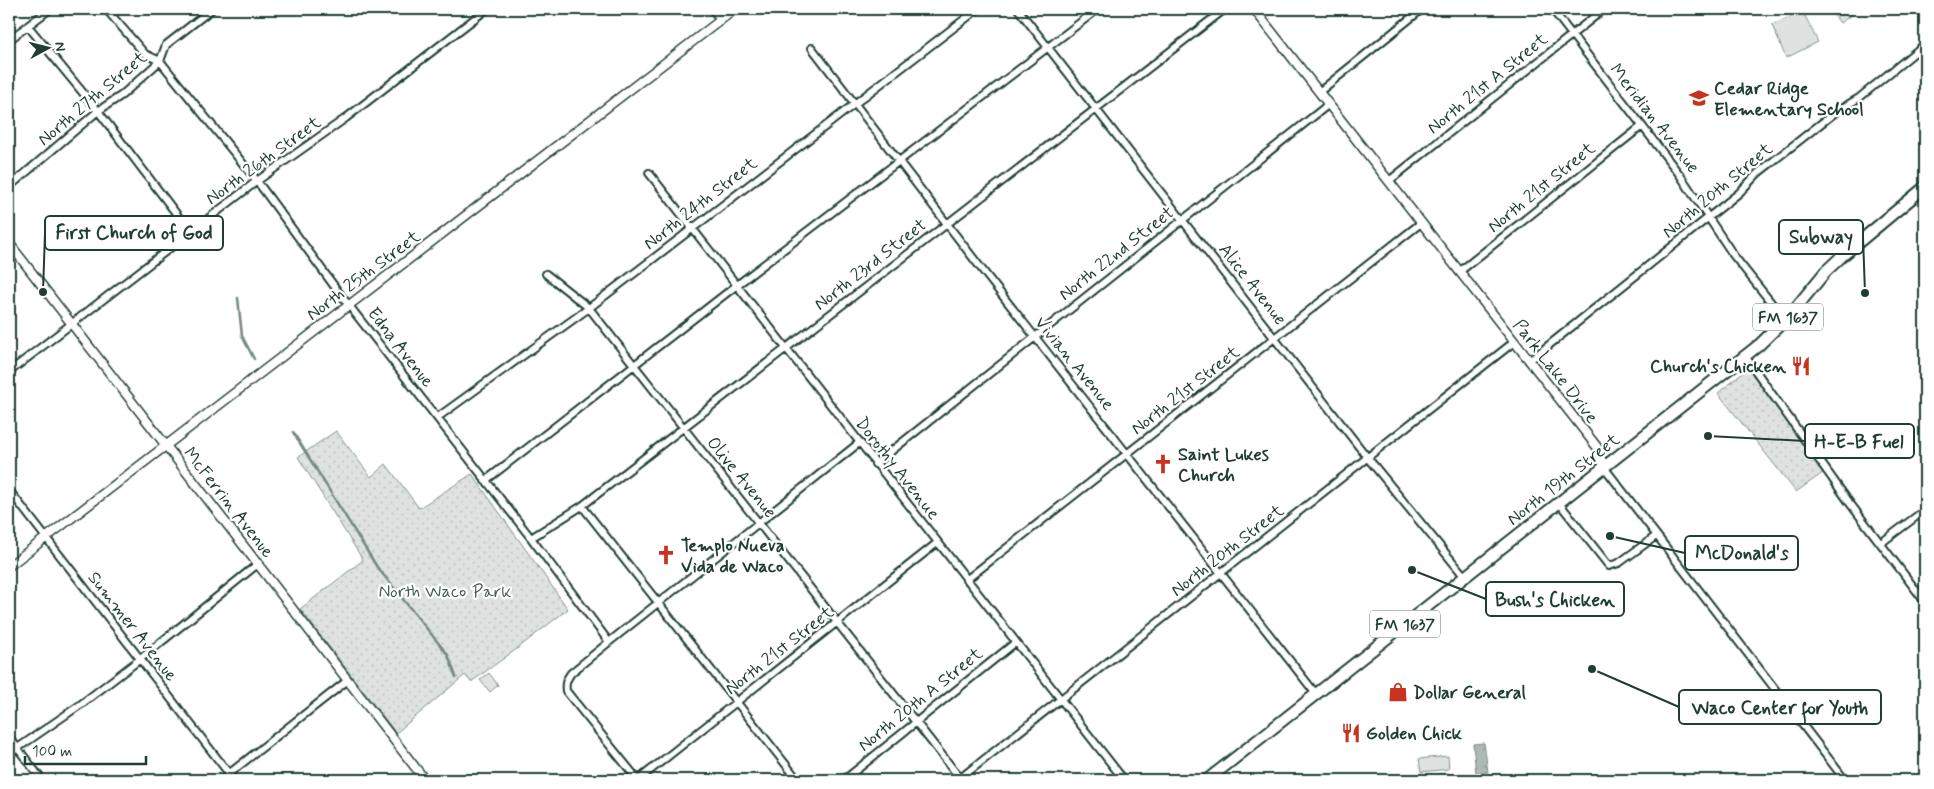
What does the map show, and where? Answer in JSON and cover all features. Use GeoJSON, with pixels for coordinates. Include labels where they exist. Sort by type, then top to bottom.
{"type":"FeatureCollection","features":[{"type":"Feature","properties":{"kind":"main road","name":"North 19th Street"},"geometry":{"type":"LineString","coordinates":[[1207,780],[1745,356],[1785,320],[1826,271],[1925,187]]}},
{"type":"Feature","properties":{"kind":"street"},"geometry":{"type":"LineString","coordinates":[[9,40],[50,9]]}},
{"type":"Feature","properties":{"kind":"street","name":"Edna Avenue"},"geometry":{"type":"LineString","coordinates":[[106,9],[145,54],[160,60],[257,181],[349,304],[438,417],[609,642]]}},
{"type":"Feature","properties":{"kind":"street","name":"North 27th Street"},"geometry":{"type":"LineString","coordinates":[[9,187],[98,111],[122,95],[160,60],[166,45],[212,9]]}},
{"type":"Feature","properties":{"kind":"street","name":"North 26th Street"},"geometry":{"type":"LineString","coordinates":[[9,372],[257,181],[346,118],[487,9]]}},
{"type":"Feature","properties":{"kind":"street"},"geometry":{"type":"LineString","coordinates":[[712,9],[721,20]]}},
{"type":"Feature","properties":{"kind":"street","name":"North 25th Street"},"geometry":{"type":"LineString","coordinates":[[9,566],[735,9]]}},
{"type":"Feature","properties":{"kind":"street","name":"North 24th Street"},"geometry":{"type":"LineString","coordinates":[[438,417],[589,308],[978,9]]}},
{"type":"Feature","properties":{"kind":"street","name":"Alice Avenue"},"geometry":{"type":"LineString","coordinates":[[1018,9],[1367,457],[1465,578]]}},
{"type":"Feature","properties":{"kind":"street"},"geometry":{"type":"LineString","coordinates":[[485,481],[737,285],[1098,9]]}},
{"type":"Feature","properties":{"kind":"street","name":"North 23rd Street"},"geometry":{"type":"LineString","coordinates":[[531,538],[582,506],[1225,9]]}},
{"type":"Feature","properties":{"kind":"street","name":"Park Lake Drive"},"geometry":{"type":"LineString","coordinates":[[1254,9],[1597,447],[1604,467],[1845,780]]}},
{"type":"Feature","properties":{"kind":"street"},"geometry":{"type":"LineString","coordinates":[[1319,92],[1422,9]]}},
{"type":"Feature","properties":{"kind":"street","name":"Meridian Avenue"},"geometry":{"type":"LineString","coordinates":[[1552,9],[1680,175],[1710,217],[1734,256],[1785,320]]}},
{"type":"Feature","properties":{"kind":"street","name":"North 21st A Street"},"geometry":{"type":"LineString","coordinates":[[1389,181],[1604,9]]}},
{"type":"Feature","properties":{"kind":"street"},"geometry":{"type":"LineString","coordinates":[[28,26],[98,111],[191,233]]}},
{"type":"Feature","properties":{"kind":"street","name":"North 20th Street"},"geometry":{"type":"LineString","coordinates":[[1529,361],[1710,217],[1739,193],[1758,173],[1837,111],[1859,98],[1925,44]]}},
{"type":"Feature","properties":{"kind":"street","name":"Vivian Avenue"},"geometry":{"type":"LineString","coordinates":[[812,48],[947,224],[1316,694]]}},
{"type":"Feature","properties":{"kind":"street","name":"North 22nd Street"},"geometry":{"type":"LineString","coordinates":[[876,464],[1329,104]]}},
{"type":"Feature","properties":{"kind":"street","name":"North 21st Street"},"geometry":{"type":"LineString","coordinates":[[1459,272],[1642,126]]}},
{"type":"Feature","properties":{"kind":"street","name":"Dorothy Avenue"},"geometry":{"type":"LineString","coordinates":[[649,173],[1124,780]]}},
{"type":"Feature","properties":{"kind":"street","name":"North 21st Street"},"geometry":{"type":"LineString","coordinates":[[966,580],[1421,223]]}},
{"type":"Feature","properties":{"kind":"street","name":"McFerrin Avenue"},"geometry":{"type":"LineString","coordinates":[[9,243],[165,446],[259,563],[425,780]]}},
{"type":"Feature","properties":{"kind":"street","name":"Olive Avenue"},"geometry":{"type":"LineString","coordinates":[[546,274],[589,308],[839,622],[959,779]]}},
{"type":"Feature","properties":{"kind":"street","name":"North 20th Street"},"geometry":{"type":"LineString","coordinates":[[959,779],[1514,342]]}},
{"type":"Feature","properties":{"kind":"street"},"geometry":{"type":"LineString","coordinates":[[1745,356],[1925,602]]}},
{"type":"Feature","properties":{"kind":"street"},"geometry":{"type":"LineString","coordinates":[[638,780],[566,692],[565,685],[571,673],[859,442]]}},
{"type":"Feature","properties":{"kind":"street","name":"Summer Avenue"},"geometry":{"type":"LineString","coordinates":[[9,490],[234,780]]}},
{"type":"Feature","properties":{"kind":"street"},"geometry":{"type":"LineString","coordinates":[[1559,503],[1609,566],[1619,563],[1656,536]]}},
{"type":"Feature","properties":{"kind":"street"},"geometry":{"type":"LineString","coordinates":[[582,506],[798,780]]}},
{"type":"Feature","properties":{"kind":"street"},"geometry":{"type":"LineString","coordinates":[[1881,543],[1925,510]]}},
{"type":"Feature","properties":{"kind":"street","name":"North 21st Street"},"geometry":{"type":"LineString","coordinates":[[638,780],[937,543]]}},
{"type":"Feature","properties":{"kind":"street"},"geometry":{"type":"LineString","coordinates":[[9,754],[80,705],[140,660],[259,563]]}},
{"type":"Feature","properties":{"kind":"street","name":"North 20th A Street"},"geometry":{"type":"LineString","coordinates":[[844,780],[1016,642]]}},
{"type":"Feature","properties":{"kind":"street"},"geometry":{"type":"LineString","coordinates":[[221,780],[348,680]]}},
{"type":"Feature","properties":{"kind":"street"},"geometry":{"type":"LineString","coordinates":[[9,737],[42,780]]}},
{"type":"Feature","properties":{"kind":"green space"},"geometry":{"type":"Polygon","coordinates":[[[1829,9],[1854,9],[1851,11],[1853,14],[1840,23],[1829,9]]]}},
{"type":"Feature","properties":{"kind":"green space"},"geometry":{"type":"Polygon","coordinates":[[[1803,12],[1818,42],[1786,58],[1772,25],[1803,12]]]}},
{"type":"Feature","properties":{"kind":"green space"},"geometry":{"type":"Polygon","coordinates":[[[1745,370],[1750,371],[1824,472],[1796,492],[1718,393],[1745,370]]]}},
{"type":"Feature","properties":{"kind":"green space","name":"North Waco Park"},"geometry":{"type":"Polygon","coordinates":[[[336,431],[371,477],[386,464],[419,508],[472,474],[568,609],[471,682],[465,675],[396,733],[300,609],[363,560],[298,457],[336,431]]]}},
{"type":"Feature","properties":{"kind":"green space"},"geometry":{"type":"Polygon","coordinates":[[[489,673],[498,685],[490,692],[480,680],[489,673]]]}},
{"type":"Feature","properties":{"kind":"green space"},"geometry":{"type":"Polygon","coordinates":[[[1448,756],[1449,769],[1421,772],[1419,759],[1448,756]]]}},
{"type":"Feature","properties":{"kind":"green space"},"geometry":{"type":"Polygon","coordinates":[[[1449,773],[1450,780],[1422,780],[1421,776],[1449,773]]]}},
{"type":"Feature","properties":{"kind":"water"},"geometry":{"type":"Polygon","coordinates":[[[1484,743],[1488,772],[1476,773],[1473,744],[1484,743]]]}},
{"type":"Feature","properties":{"kind":"waterway"},"geometry":{"type":"LineString","coordinates":[[238,298],[242,336],[254,359]]}},
{"type":"Feature","properties":{"kind":"waterway"},"geometry":{"type":"LineString","coordinates":[[293,432],[377,567],[448,655],[456,677]]}},
{"type":"Feature","properties":{"kind":"place","name":"Cedar Ridge Elementary School"},"geometry":{"type":"Point","coordinates":[1699,98]}},
{"type":"Feature","properties":{"kind":"place","name":"First Church of God"},"geometry":{"type":"Point","coordinates":[43,292]}},
{"type":"Feature","properties":{"kind":"place","name":"Subway"},"geometry":{"type":"Point","coordinates":[1865,293]}},
{"type":"Feature","properties":{"kind":"place","name":"Church's Chicken"},"geometry":{"type":"Point","coordinates":[1801,366]}},
{"type":"Feature","properties":{"kind":"place","name":"H-E-B Fuel"},"geometry":{"type":"Point","coordinates":[1708,436]}},
{"type":"Feature","properties":{"kind":"place","name":"Saint Lukes Church"},"geometry":{"type":"Point","coordinates":[1163,464]}},
{"type":"Feature","properties":{"kind":"place","name":"McDonald's"},"geometry":{"type":"Point","coordinates":[1610,536]}},
{"type":"Feature","properties":{"kind":"place","name":"Templo Nueva Vida de Waco"},"geometry":{"type":"Point","coordinates":[666,555]}},
{"type":"Feature","properties":{"kind":"place","name":"Bush's Chicken"},"geometry":{"type":"Point","coordinates":[1412,570]}},
{"type":"Feature","properties":{"kind":"place","name":"Waco Center for Youth"},"geometry":{"type":"Point","coordinates":[1592,669]}},
{"type":"Feature","properties":{"kind":"place","name":"Dollar General"},"geometry":{"type":"Point","coordinates":[1398,692]}},
{"type":"Feature","properties":{"kind":"place","name":"Golden Chick"},"geometry":{"type":"Point","coordinates":[1351,733]}}]}
